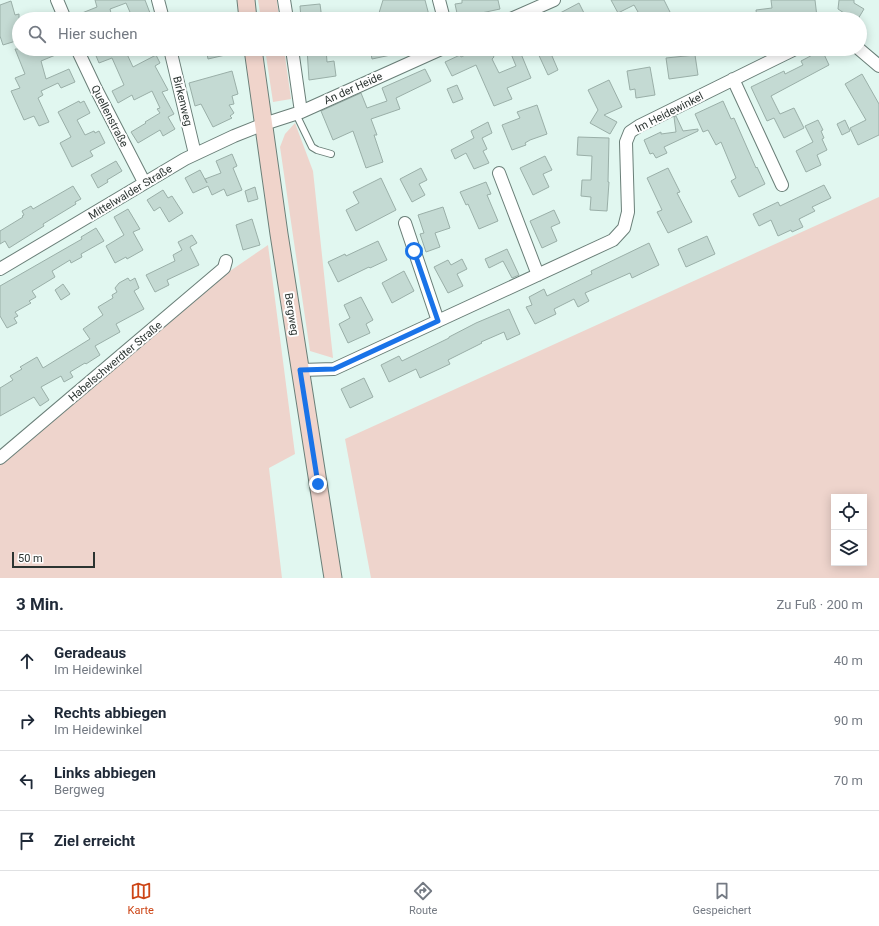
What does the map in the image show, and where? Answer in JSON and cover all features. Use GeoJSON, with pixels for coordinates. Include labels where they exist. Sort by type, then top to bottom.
{"type":"FeatureCollection","features":[{"type":"Feature","properties":{"kind":"main road"},"geometry":{"type":"LineString","coordinates":[[246,0],[247,12]]}},
{"type":"Feature","properties":{"kind":"main road","name":"Bergweg"},"geometry":{"type":"LineString","coordinates":[[254,56],[300,370],[333,578]]}},
{"type":"Feature","properties":{"kind":"street"},"geometry":{"type":"LineString","coordinates":[[57,0],[62,12]]}},
{"type":"Feature","properties":{"kind":"street"},"geometry":{"type":"LineString","coordinates":[[158,0],[161,12]]}},
{"type":"Feature","properties":{"kind":"street"},"geometry":{"type":"LineString","coordinates":[[284,0],[286,12]]}},
{"type":"Feature","properties":{"kind":"street"},"geometry":{"type":"LineString","coordinates":[[439,0],[442,12]]}},
{"type":"Feature","properties":{"kind":"street"},"geometry":{"type":"LineString","coordinates":[[526,12],[554,0]]}},
{"type":"Feature","properties":{"kind":"street"},"geometry":{"type":"LineString","coordinates":[[867,55],[879,66]]}},
{"type":"Feature","properties":{"kind":"street","name":"Quellenstraße"},"geometry":{"type":"LineString","coordinates":[[80,56],[144,182]]}},
{"type":"Feature","properties":{"kind":"street","name":"Birkenweg"},"geometry":{"type":"LineString","coordinates":[[172,56],[195,154]]}},
{"type":"Feature","properties":{"kind":"street"},"geometry":{"type":"LineString","coordinates":[[293,56],[299,113]]}},
{"type":"Feature","properties":{"kind":"street","name":"An der Heide"},"geometry":{"type":"LineString","coordinates":[[264,124],[299,113],[425,56]]}},
{"type":"Feature","properties":{"kind":"street","name":"Im Heidewinkel"},"geometry":{"type":"LineString","coordinates":[[300,370],[334,369],[612,240],[624,228],[628,212],[626,142],[630,132],[639,126],[781,56]]}},
{"type":"Feature","properties":{"kind":"street"},"geometry":{"type":"LineString","coordinates":[[733,79],[782,185]]}},
{"type":"Feature","properties":{"kind":"street","name":"Mittelwalder Straße"},"geometry":{"type":"LineString","coordinates":[[0,269],[144,182],[195,154],[264,124]]}},
{"type":"Feature","properties":{"kind":"street"},"geometry":{"type":"LineString","coordinates":[[499,173],[538,275]]}},
{"type":"Feature","properties":{"kind":"street"},"geometry":{"type":"LineString","coordinates":[[405,223],[438,321]]}},
{"type":"Feature","properties":{"kind":"street","name":"Habelschwerdter Straße"},"geometry":{"type":"LineString","coordinates":[[0,458],[224,268],[226,261]]}},
{"type":"Feature","properties":{"kind":"lane"},"geometry":{"type":"LineString","coordinates":[[299,113],[312,147],[331,154]]}},
{"type":"Feature","properties":{"kind":"shaded area"},"geometry":{"type":"Polygon","coordinates":[[[258,0],[277,0],[278,12],[260,12],[258,0]]]}},
{"type":"Feature","properties":{"kind":"shaded area"},"geometry":{"type":"Polygon","coordinates":[[[266,56],[285,56],[291,99],[273,102],[266,56]]]}},
{"type":"Feature","properties":{"kind":"shaded area"},"geometry":{"type":"Polygon","coordinates":[[[295,123],[313,171],[333,358],[310,351],[280,147],[285,134],[295,123]]]}},
{"type":"Feature","properties":{"kind":"shaded area"},"geometry":{"type":"Polygon","coordinates":[[[879,197],[879,578],[371,578],[345,439],[879,197]]]}},
{"type":"Feature","properties":{"kind":"shaded area"},"geometry":{"type":"Polygon","coordinates":[[[268,245],[295,454],[269,468],[282,578],[0,578],[0,462],[211,284],[268,245]]]}},
{"type":"Feature","properties":{"kind":"building"},"geometry":{"type":"Polygon","coordinates":[[[95,0],[145,0],[150,12],[130,12],[126,3],[110,9],[111,12],[84,12],[97,7],[95,0]]]}},
{"type":"Feature","properties":{"kind":"building"},"geometry":{"type":"Polygon","coordinates":[[[383,0],[425,0],[428,12],[379,12],[383,0]]]}},
{"type":"Feature","properties":{"kind":"building"},"geometry":{"type":"Polygon","coordinates":[[[462,0],[498,0],[500,9],[486,12],[457,12],[455,4],[462,3],[462,0]]]}},
{"type":"Feature","properties":{"kind":"building"},"geometry":{"type":"Polygon","coordinates":[[[611,0],[664,0],[670,12],[638,12],[634,5],[617,12],[611,0]]]}},
{"type":"Feature","properties":{"kind":"building"},"geometry":{"type":"Polygon","coordinates":[[[771,0],[815,0],[816,12],[756,12],[756,10],[772,8],[771,0]]]}},
{"type":"Feature","properties":{"kind":"building"},"geometry":{"type":"Polygon","coordinates":[[[839,0],[854,0],[854,3],[864,9],[862,12],[842,12],[838,9],[839,0]]]}},
{"type":"Feature","properties":{"kind":"building"},"geometry":{"type":"Polygon","coordinates":[[[11,1],[14,12],[12,12],[12,42],[3,45],[0,36],[0,5],[11,1]]]}},
{"type":"Feature","properties":{"kind":"building"},"geometry":{"type":"Polygon","coordinates":[[[579,3],[584,12],[562,12],[579,3]]]}},
{"type":"Feature","properties":{"kind":"building"},"geometry":{"type":"Polygon","coordinates":[[[320,4],[321,12],[300,12],[300,6],[320,4]]]}},
{"type":"Feature","properties":{"kind":"building"},"geometry":{"type":"Polygon","coordinates":[[[18,56],[53,56],[41,61],[46,79],[69,69],[75,82],[61,88],[58,83],[41,91],[43,95],[38,98],[49,122],[39,126],[34,116],[24,120],[11,91],[20,88],[15,78],[25,74],[18,56]]]}},
{"type":"Feature","properties":{"kind":"building"},"geometry":{"type":"Polygon","coordinates":[[[96,56],[128,56],[133,67],[156,56],[160,63],[155,66],[168,90],[162,92],[174,114],[168,117],[175,129],[163,136],[160,130],[138,143],[131,132],[160,113],[157,109],[160,108],[152,91],[134,100],[132,95],[118,103],[112,91],[124,85],[112,58],[99,63],[96,56]]]}},
{"type":"Feature","properties":{"kind":"building"},"geometry":{"type":"Polygon","coordinates":[[[207,56],[221,56],[208,59],[207,56]]]}},
{"type":"Feature","properties":{"kind":"building"},"geometry":{"type":"Polygon","coordinates":[[[307,56],[327,56],[327,62],[334,61],[336,76],[309,80],[307,56]]]}},
{"type":"Feature","properties":{"kind":"building"},"geometry":{"type":"Polygon","coordinates":[[[371,56],[386,56],[372,59],[371,56]]]}},
{"type":"Feature","properties":{"kind":"building"},"geometry":{"type":"Polygon","coordinates":[[[458,56],[494,56],[492,59],[499,73],[516,66],[512,56],[522,56],[531,78],[507,88],[512,99],[494,106],[476,65],[452,76],[445,62],[458,56]]]}},
{"type":"Feature","properties":{"kind":"building"},"geometry":{"type":"Polygon","coordinates":[[[539,56],[552,56],[558,70],[548,75],[539,56]]]}},
{"type":"Feature","properties":{"kind":"building"},"geometry":{"type":"Polygon","coordinates":[[[695,56],[698,75],[669,79],[666,58],[695,56]]]}},
{"type":"Feature","properties":{"kind":"building"},"geometry":{"type":"Polygon","coordinates":[[[811,56],[825,56],[829,65],[771,96],[780,114],[794,108],[804,128],[784,138],[774,118],[767,121],[751,87],[784,71],[785,74],[803,65],[801,61],[811,56]]]}},
{"type":"Feature","properties":{"kind":"building"},"geometry":{"type":"Polygon","coordinates":[[[650,67],[655,95],[636,98],[635,89],[630,90],[627,71],[650,67]]]}},
{"type":"Feature","properties":{"kind":"building"},"geometry":{"type":"Polygon","coordinates":[[[425,69],[431,81],[396,98],[400,109],[371,119],[377,135],[374,135],[383,162],[366,168],[353,131],[333,140],[321,111],[361,93],[367,108],[387,101],[382,88],[425,69]]]}},
{"type":"Feature","properties":{"kind":"building"},"geometry":{"type":"Polygon","coordinates":[[[232,71],[238,94],[232,96],[234,104],[229,105],[234,113],[230,116],[232,118],[213,127],[201,104],[195,106],[189,83],[232,71]]]}},
{"type":"Feature","properties":{"kind":"building"},"geometry":{"type":"Polygon","coordinates":[[[862,74],[879,104],[879,135],[858,145],[850,128],[866,120],[845,84],[862,74]]]}},
{"type":"Feature","properties":{"kind":"building"},"geometry":{"type":"Polygon","coordinates":[[[609,80],[622,107],[604,115],[617,122],[610,134],[590,123],[598,110],[588,90],[609,80]]]}},
{"type":"Feature","properties":{"kind":"building"},"geometry":{"type":"Polygon","coordinates":[[[457,85],[463,99],[453,103],[447,89],[457,85]]]}},
{"type":"Feature","properties":{"kind":"building"},"geometry":{"type":"Polygon","coordinates":[[[79,101],[80,103],[84,101],[90,113],[77,120],[85,135],[94,131],[95,133],[99,131],[105,143],[90,151],[93,156],[72,167],[60,143],[71,137],[58,112],[79,101]]]}},
{"type":"Feature","properties":{"kind":"building"},"geometry":{"type":"Polygon","coordinates":[[[723,101],[731,119],[734,118],[756,168],[757,167],[765,184],[739,197],[731,181],[736,178],[721,142],[716,145],[708,130],[703,132],[695,114],[723,101]]]}},
{"type":"Feature","properties":{"kind":"building"},"geometry":{"type":"Polygon","coordinates":[[[537,105],[547,134],[530,140],[525,143],[526,145],[512,150],[502,125],[520,118],[517,112],[537,105]]]}},
{"type":"Feature","properties":{"kind":"building"},"geometry":{"type":"Polygon","coordinates":[[[676,116],[683,131],[698,129],[698,131],[664,147],[667,153],[656,158],[653,153],[650,154],[644,140],[661,132],[661,134],[676,132],[674,117],[676,116]]]}},
{"type":"Feature","properties":{"kind":"building"},"geometry":{"type":"Polygon","coordinates":[[[818,120],[823,130],[821,131],[824,138],[822,139],[827,150],[817,155],[821,165],[806,172],[796,151],[813,142],[805,126],[818,120]]]}},
{"type":"Feature","properties":{"kind":"building"},"geometry":{"type":"Polygon","coordinates":[[[845,120],[850,131],[842,135],[837,124],[845,120]]]}},
{"type":"Feature","properties":{"kind":"building"},"geometry":{"type":"Polygon","coordinates":[[[488,122],[492,133],[482,138],[487,149],[483,151],[489,163],[474,169],[466,153],[455,159],[451,150],[474,138],[471,131],[488,122]]]}},
{"type":"Feature","properties":{"kind":"building"},"geometry":{"type":"Polygon","coordinates":[[[578,137],[609,138],[609,182],[607,211],[590,210],[591,197],[581,196],[582,180],[591,180],[592,156],[577,155],[578,137]]]}},
{"type":"Feature","properties":{"kind":"building"},"geometry":{"type":"Polygon","coordinates":[[[232,154],[237,166],[233,168],[242,190],[227,196],[224,189],[212,195],[208,186],[193,193],[185,178],[200,170],[207,183],[205,179],[221,173],[216,161],[232,154]]]}},
{"type":"Feature","properties":{"kind":"building"},"geometry":{"type":"Polygon","coordinates":[[[545,156],[552,170],[543,174],[549,187],[533,195],[520,168],[545,156]]]}},
{"type":"Feature","properties":{"kind":"building"},"geometry":{"type":"Polygon","coordinates":[[[116,161],[122,171],[107,180],[108,182],[98,188],[91,175],[116,161]]]}},
{"type":"Feature","properties":{"kind":"building"},"geometry":{"type":"Polygon","coordinates":[[[421,168],[427,180],[419,184],[425,195],[412,202],[400,179],[421,168]]]}},
{"type":"Feature","properties":{"kind":"building"},"geometry":{"type":"Polygon","coordinates":[[[668,168],[680,192],[677,193],[692,222],[668,233],[657,212],[662,210],[647,178],[668,168]]]}},
{"type":"Feature","properties":{"kind":"building"},"geometry":{"type":"Polygon","coordinates":[[[381,178],[396,210],[356,231],[346,210],[359,203],[353,192],[381,178]]]}},
{"type":"Feature","properties":{"kind":"building"},"geometry":{"type":"Polygon","coordinates":[[[486,182],[491,194],[487,195],[498,221],[479,229],[468,204],[466,205],[460,192],[486,182]]]}},
{"type":"Feature","properties":{"kind":"building"},"geometry":{"type":"Polygon","coordinates":[[[824,185],[831,198],[812,207],[815,211],[799,219],[803,227],[792,232],[791,230],[778,236],[771,220],[759,226],[753,214],[778,202],[780,206],[824,185]]]}},
{"type":"Feature","properties":{"kind":"building"},"geometry":{"type":"Polygon","coordinates":[[[73,186],[81,199],[75,202],[76,204],[43,224],[44,226],[9,248],[5,241],[0,244],[0,231],[23,217],[22,216],[24,215],[22,211],[31,206],[33,209],[73,186]]]}},
{"type":"Feature","properties":{"kind":"building"},"geometry":{"type":"Polygon","coordinates":[[[255,187],[258,199],[248,202],[245,191],[255,187]]]}},
{"type":"Feature","properties":{"kind":"building"},"geometry":{"type":"Polygon","coordinates":[[[163,190],[168,198],[172,196],[183,213],[169,222],[160,207],[154,211],[147,200],[163,190]]]}},
{"type":"Feature","properties":{"kind":"building"},"geometry":{"type":"Polygon","coordinates":[[[443,207],[450,228],[435,233],[440,247],[426,252],[420,234],[424,233],[418,215],[443,207]]]}},
{"type":"Feature","properties":{"kind":"building"},"geometry":{"type":"Polygon","coordinates":[[[128,209],[140,229],[133,232],[143,250],[127,259],[126,257],[115,263],[106,246],[124,235],[114,217],[128,209]]]}},
{"type":"Feature","properties":{"kind":"building"},"geometry":{"type":"Polygon","coordinates":[[[554,210],[560,223],[551,227],[557,241],[542,248],[530,221],[554,210]]]}},
{"type":"Feature","properties":{"kind":"building"},"geometry":{"type":"Polygon","coordinates":[[[252,219],[260,245],[243,250],[236,225],[252,219]]]}},
{"type":"Feature","properties":{"kind":"building"},"geometry":{"type":"Polygon","coordinates":[[[96,228],[104,241],[81,254],[82,257],[71,263],[70,260],[52,271],[55,277],[32,291],[36,297],[29,301],[31,303],[15,312],[18,316],[14,318],[17,323],[7,328],[0,316],[0,286],[82,239],[81,237],[96,228]]]}},
{"type":"Feature","properties":{"kind":"building"},"geometry":{"type":"Polygon","coordinates":[[[192,235],[197,243],[190,247],[199,265],[167,280],[169,285],[155,292],[146,275],[175,261],[173,255],[182,250],[178,242],[192,235]]]}},
{"type":"Feature","properties":{"kind":"building"},"geometry":{"type":"Polygon","coordinates":[[[707,236],[715,254],[686,267],[678,249],[707,236]]]}},
{"type":"Feature","properties":{"kind":"building"},"geometry":{"type":"Polygon","coordinates":[[[378,241],[387,260],[338,282],[328,262],[345,254],[346,256],[378,241]]]}},
{"type":"Feature","properties":{"kind":"building"},"geometry":{"type":"Polygon","coordinates":[[[649,243],[659,265],[632,278],[630,273],[585,293],[589,301],[578,307],[574,299],[554,309],[556,314],[535,324],[526,307],[532,305],[529,297],[544,289],[547,296],[592,274],[591,271],[649,243]]]}},
{"type":"Feature","properties":{"kind":"building"},"geometry":{"type":"Polygon","coordinates":[[[507,249],[519,275],[512,278],[503,261],[489,268],[485,259],[507,249]]]}},
{"type":"Feature","properties":{"kind":"building"},"geometry":{"type":"Polygon","coordinates":[[[462,259],[467,269],[457,274],[463,286],[448,293],[434,267],[448,260],[451,265],[462,259]]]}},
{"type":"Feature","properties":{"kind":"building"},"geometry":{"type":"Polygon","coordinates":[[[404,271],[414,291],[392,303],[382,283],[404,271]]]}},
{"type":"Feature","properties":{"kind":"building"},"geometry":{"type":"Polygon","coordinates":[[[128,278],[130,281],[135,278],[139,288],[134,291],[144,309],[116,324],[120,332],[95,346],[100,355],[70,372],[73,377],[64,382],[61,376],[41,387],[49,400],[40,406],[34,397],[0,416],[0,388],[13,380],[10,376],[22,369],[20,367],[37,357],[43,368],[90,339],[83,329],[103,315],[98,307],[113,298],[112,295],[117,292],[115,288],[119,283],[128,278]]]}},
{"type":"Feature","properties":{"kind":"building"},"geometry":{"type":"Polygon","coordinates":[[[63,284],[70,294],[61,300],[55,290],[63,284]]]}},
{"type":"Feature","properties":{"kind":"building"},"geometry":{"type":"Polygon","coordinates":[[[361,297],[373,320],[366,324],[370,333],[348,343],[339,324],[350,318],[344,305],[361,297]]]}},
{"type":"Feature","properties":{"kind":"building"},"geometry":{"type":"Polygon","coordinates":[[[509,309],[520,334],[507,340],[504,332],[481,342],[482,343],[448,360],[450,364],[420,378],[416,369],[389,382],[381,365],[399,356],[402,361],[476,323],[509,309]]]}},
{"type":"Feature","properties":{"kind":"building"},"geometry":{"type":"Polygon","coordinates":[[[364,378],[373,397],[350,408],[341,389],[364,378]]]}},
{"type":"Feature","properties":{"kind":"route"},"geometry":{"type":"LineString","coordinates":[[318,484],[300,370],[334,369],[438,321],[414,251]]}}]}
